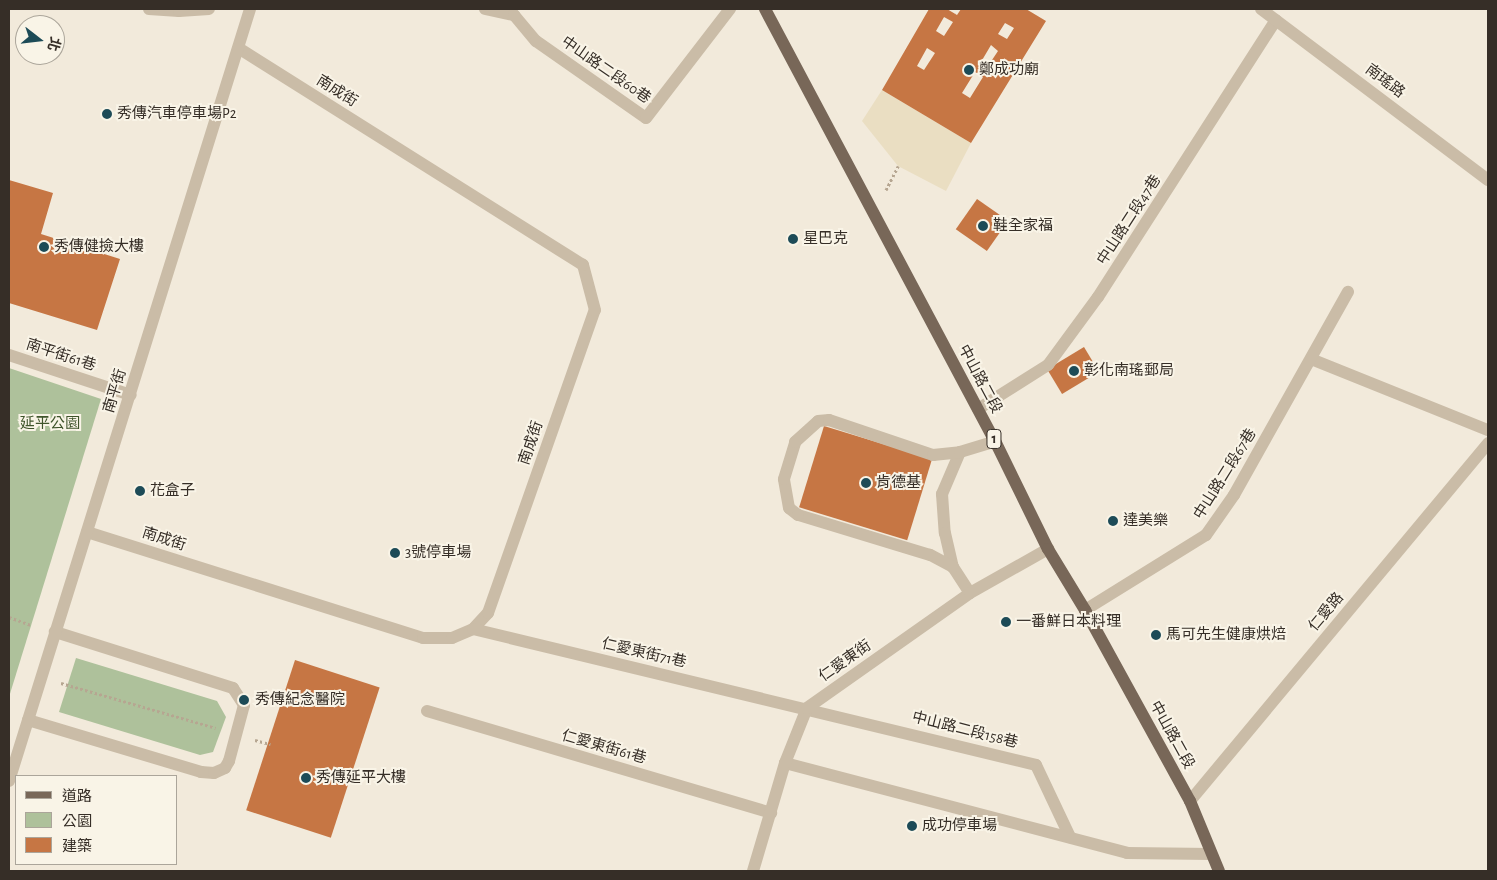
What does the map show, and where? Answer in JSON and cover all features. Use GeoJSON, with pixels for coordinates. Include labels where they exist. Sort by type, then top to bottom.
{"type":"FeatureCollection","features":[{"type":"Feature","properties":{"kind":"main road","name":"中山路二段"},"geometry":{"type":"LineString","coordinates":[[765,9],[995,441],[1048,549],[1085,610],[1190,801],[1219,871]]}},
{"type":"Feature","properties":{"kind":"street"},"geometry":{"type":"LineString","coordinates":[[149,9],[178,11],[209,9]]}},
{"type":"Feature","properties":{"kind":"street","name":"南平街"},"geometry":{"type":"LineString","coordinates":[[9,781],[250,9]]}},
{"type":"Feature","properties":{"kind":"street","name":"中山路二段60巷"},"geometry":{"type":"LineString","coordinates":[[486,9],[514,15],[536,40],[646,118],[730,9]]}},
{"type":"Feature","properties":{"kind":"street","name":"南瑤路"},"geometry":{"type":"LineString","coordinates":[[1261,9],[1488,180]]}},
{"type":"Feature","properties":{"kind":"street","name":"中山路二段47巷"},"geometry":{"type":"LineString","coordinates":[[978,409],[1048,365],[1109,280],[1276,20]]}},
{"type":"Feature","properties":{"kind":"street","name":"南成街"},"geometry":{"type":"LineString","coordinates":[[87,532],[423,638],[452,638],[473,630],[488,613],[595,310],[583,265],[239,48]]}},
{"type":"Feature","properties":{"kind":"street","name":"中山路二段67巷"},"geometry":{"type":"LineString","coordinates":[[1085,610],[1206,535],[1234,496],[1348,292]]}},
{"type":"Feature","properties":{"kind":"street","name":"南平街61巷"},"geometry":{"type":"LineString","coordinates":[[9,355],[131,395]]}},
{"type":"Feature","properties":{"kind":"street"},"geometry":{"type":"LineString","coordinates":[[1311,358],[1488,430]]}},
{"type":"Feature","properties":{"kind":"street"},"geometry":{"type":"LineString","coordinates":[[953,567],[930,555],[798,515],[788,508],[784,479],[795,442],[818,421],[829,420],[933,455],[960,452],[995,441]]}},
{"type":"Feature","properties":{"kind":"street","name":"仁愛路"},"geometry":{"type":"LineString","coordinates":[[1190,801],[1488,443]]}},
{"type":"Feature","properties":{"kind":"street"},"geometry":{"type":"LineString","coordinates":[[960,452],[942,494],[944,533],[953,567],[970,593]]}},
{"type":"Feature","properties":{"kind":"street","name":"仁愛東街"},"geometry":{"type":"LineString","coordinates":[[808,708],[970,593],[1048,549]]}},
{"type":"Feature","properties":{"kind":"street","name":"仁愛東街71巷"},"geometry":{"type":"LineString","coordinates":[[473,630],[808,708]]}},
{"type":"Feature","properties":{"kind":"street"},"geometry":{"type":"LineString","coordinates":[[28,720],[201,772],[214,772],[224,768],[236,734],[244,705],[233,688],[55,632]]}},
{"type":"Feature","properties":{"kind":"street"},"geometry":{"type":"LineString","coordinates":[[752,871],[785,762],[808,708]]}},
{"type":"Feature","properties":{"kind":"street","name":"中山路二段158巷"},"geometry":{"type":"LineString","coordinates":[[808,708],[1036,765],[1070,838]]}},
{"type":"Feature","properties":{"kind":"street","name":"仁愛東街61巷"},"geometry":{"type":"LineString","coordinates":[[427,711],[771,813]]}},
{"type":"Feature","properties":{"kind":"street"},"geometry":{"type":"LineString","coordinates":[[785,762],[1127,853],[1211,854]]}},
{"type":"Feature","properties":{"kind":"path"},"geometry":{"type":"LineString","coordinates":[[9,617],[31,625]]}},
{"type":"Feature","properties":{"kind":"path"},"geometry":{"type":"LineString","coordinates":[[41,677],[270,744]]}},
{"type":"Feature","properties":{"kind":"green space","name":"延平公園"},"geometry":{"type":"Polygon","coordinates":[[[9,368],[101,399],[9,697],[9,368]]]}},
{"type":"Feature","properties":{"kind":"green space"},"geometry":{"type":"Polygon","coordinates":[[[76,658],[217,701],[226,717],[213,752],[200,755],[59,712],[76,658]]]}},
{"type":"Feature","properties":{"kind":"shaded area"},"geometry":{"type":"Polygon","coordinates":[[[882,90],[971,143],[946,191],[898,166],[862,121],[882,90]]]}},
{"type":"Feature","properties":{"kind":"building"},"geometry":{"type":"Polygon","coordinates":[[[929,9],[947,9],[957,15],[961,9],[1026,9],[1046,21],[971,143],[882,90],[929,9]],[[944,17],[936,31],[944,36],[953,22],[944,17]],[[1005,23],[998,34],[1007,39],[1014,28],[1005,23]],[[991,45],[981,62],[988,66],[998,51],[991,45]],[[927,48],[917,66],[924,70],[935,53],[927,48]],[[975,72],[962,93],[970,98],[983,77],[975,72]]]}},
{"type":"Feature","properties":{"kind":"building","name":"秀傳健撿大樓"},"geometry":{"type":"Polygon","coordinates":[[[9,180],[53,193],[41,234],[120,259],[97,330],[9,303],[9,180]]]}},
{"type":"Feature","properties":{"kind":"building","name":"鞋全家福"},"geometry":{"type":"Polygon","coordinates":[[[977,199],[1008,221],[987,251],[956,229],[977,199]]]}},
{"type":"Feature","properties":{"kind":"building","name":"彰化南瑤郵局"},"geometry":{"type":"Polygon","coordinates":[[[1084,347],[1099,372],[1062,394],[1047,369],[1084,347]]]}},
{"type":"Feature","properties":{"kind":"building","name":"肯德基"},"geometry":{"type":"Polygon","coordinates":[[[824,426],[932,459],[907,540],[799,507],[824,426]]]}},
{"type":"Feature","properties":{"kind":"building","name":"秀傳延平大樓"},"geometry":{"type":"Polygon","coordinates":[[[295,660],[380,688],[331,838],[246,810],[295,660]]]}},
{"type":"Feature","properties":{"kind":"place","name":"鄭成功廟"},"geometry":{"type":"Point","coordinates":[969,70]}},
{"type":"Feature","properties":{"kind":"place","name":"秀傳汽車停車場P2"},"geometry":{"type":"Point","coordinates":[107,114]}},
{"type":"Feature","properties":{"kind":"place","name":"鞋全家福"},"geometry":{"type":"Point","coordinates":[983,226]}},
{"type":"Feature","properties":{"kind":"place","name":"星巴克"},"geometry":{"type":"Point","coordinates":[793,239]}},
{"type":"Feature","properties":{"kind":"place","name":"秀傳健撿大樓"},"geometry":{"type":"Point","coordinates":[44,247]}},
{"type":"Feature","properties":{"kind":"place","name":"彰化南瑤郵局"},"geometry":{"type":"Point","coordinates":[1074,371]}},
{"type":"Feature","properties":{"kind":"place","name":"肯德基"},"geometry":{"type":"Point","coordinates":[866,483]}},
{"type":"Feature","properties":{"kind":"place","name":"花盒子"},"geometry":{"type":"Point","coordinates":[140,491]}},
{"type":"Feature","properties":{"kind":"place","name":"達美樂"},"geometry":{"type":"Point","coordinates":[1113,521]}},
{"type":"Feature","properties":{"kind":"place","name":"3號停車場"},"geometry":{"type":"Point","coordinates":[395,553]}},
{"type":"Feature","properties":{"kind":"place","name":"一番鮮日本料理"},"geometry":{"type":"Point","coordinates":[1006,622]}},
{"type":"Feature","properties":{"kind":"place","name":"馬可先生健康烘焙"},"geometry":{"type":"Point","coordinates":[1156,635]}},
{"type":"Feature","properties":{"kind":"place","name":"秀傳紀念醫院"},"geometry":{"type":"Point","coordinates":[244,700]}},
{"type":"Feature","properties":{"kind":"place","name":"秀傳延平大樓"},"geometry":{"type":"Point","coordinates":[306,778]}},
{"type":"Feature","properties":{"kind":"place","name":"成功停車場"},"geometry":{"type":"Point","coordinates":[912,826]}}]}
